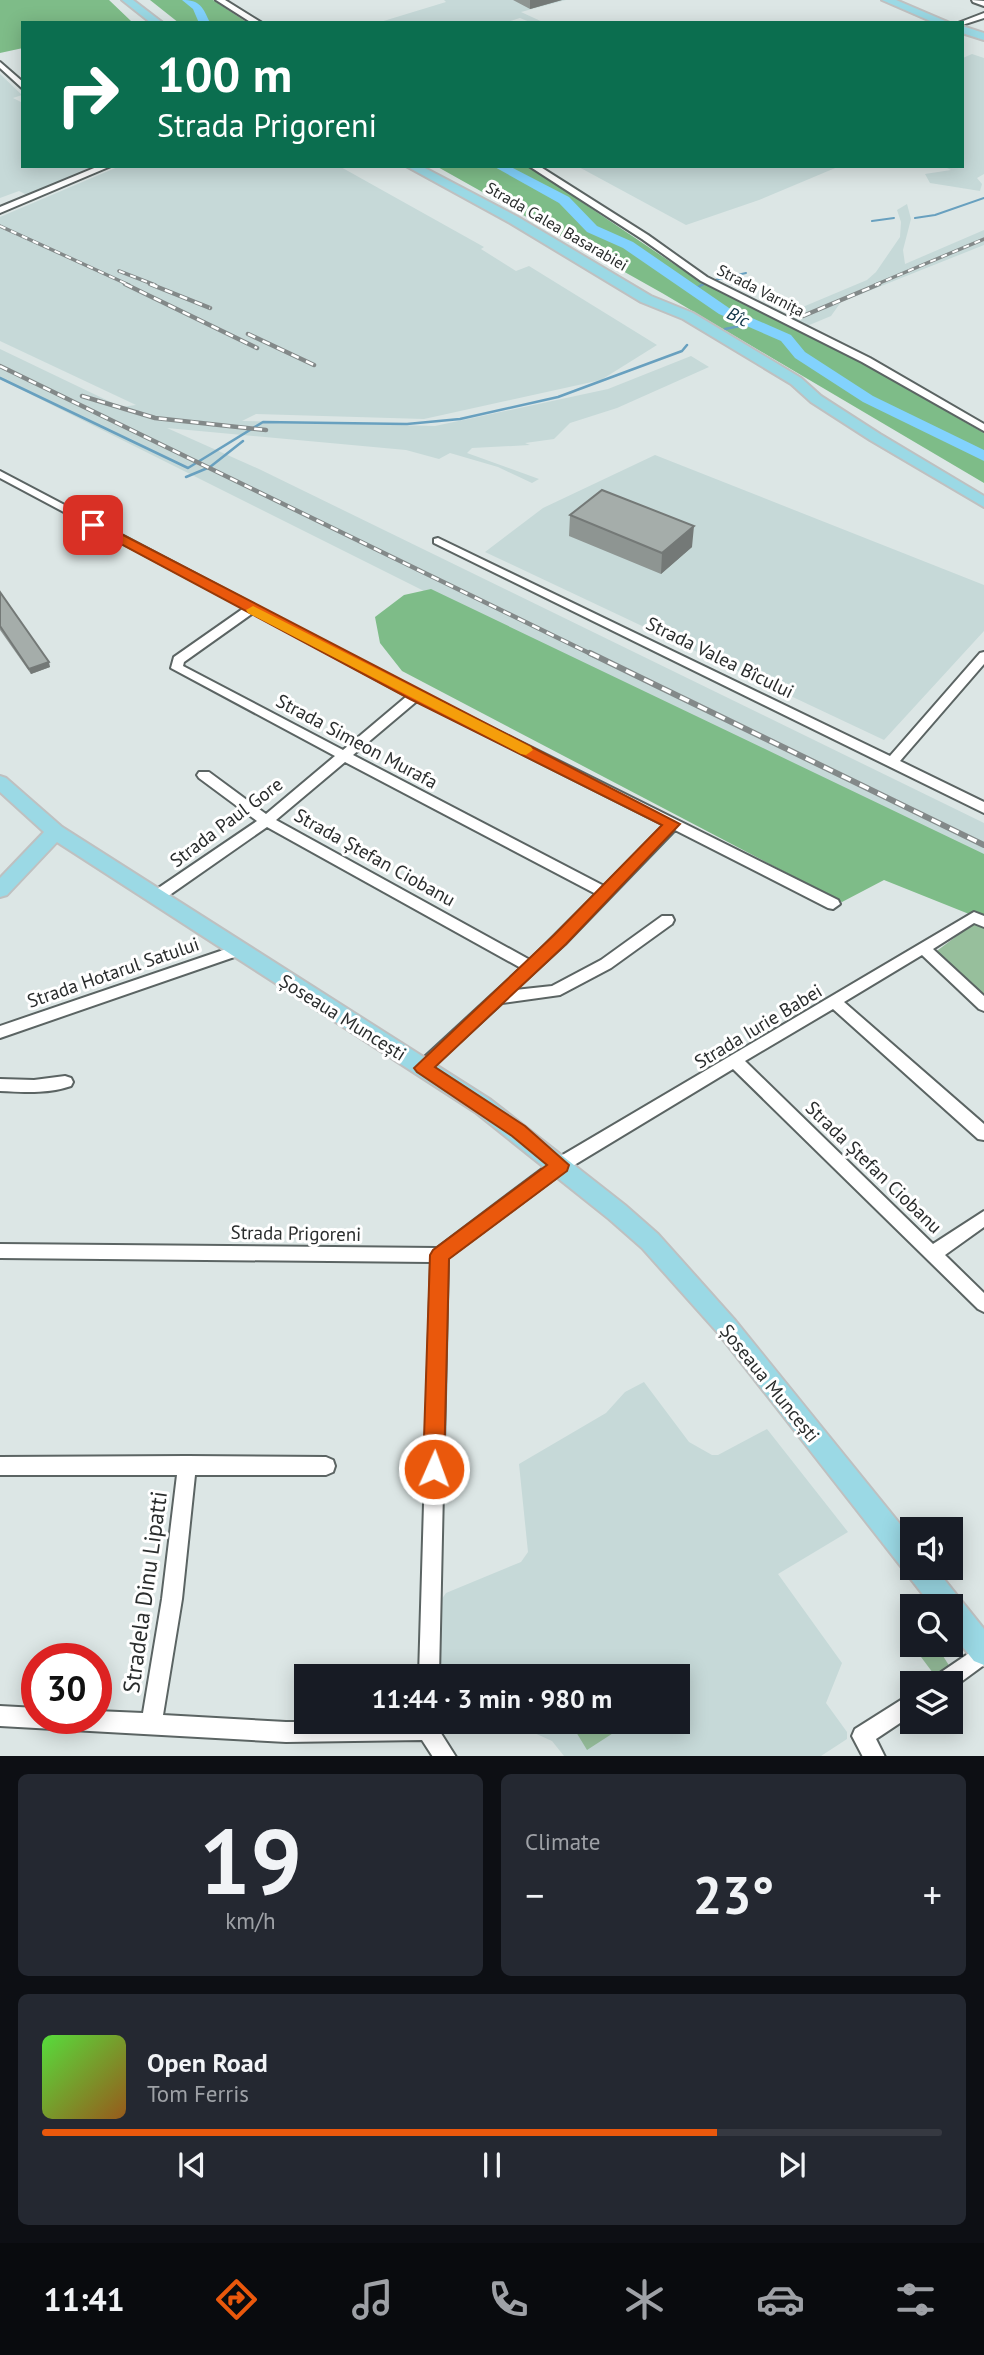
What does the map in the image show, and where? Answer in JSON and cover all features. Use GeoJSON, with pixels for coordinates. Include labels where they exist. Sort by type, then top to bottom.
{"type":"FeatureCollection","features":[{"type":"Feature","properties":{"kind":"main road"},"geometry":{"type":"LineString","coordinates":[[127,0],[157,21]]}},
{"type":"Feature","properties":{"kind":"main road"},"geometry":{"type":"LineString","coordinates":[[138,0],[157,21]]}},
{"type":"Feature","properties":{"kind":"main road"},"geometry":{"type":"LineString","coordinates":[[887,0],[940,21]]}},
{"type":"Feature","properties":{"kind":"main road"},"geometry":{"type":"LineString","coordinates":[[964,28],[984,35]]}},
{"type":"Feature","properties":{"kind":"main road","name":"Strada Calea Basarabiei"},"geometry":{"type":"LineString","coordinates":[[416,168],[522,224],[646,299],[688,316],[796,381],[816,399],[984,502]]}},
{"type":"Feature","properties":{"kind":"main road","name":"Strada Calea Basarabiei"},"geometry":{"type":"LineString","coordinates":[[646,299],[672,322],[783,388],[816,399]]}},
{"type":"Feature","properties":{"kind":"main road"},"geometry":{"type":"LineString","coordinates":[[672,322],[688,316]]}},
{"type":"Feature","properties":{"kind":"main road"},"geometry":{"type":"LineString","coordinates":[[757,372],[766,372],[771,366]]}},
{"type":"Feature","properties":{"kind":"main road","name":"Șoseaua Muncești"},"geometry":{"type":"LineString","coordinates":[[0,782],[55,831],[519,1131],[650,1241],[673,1264],[900,1545]]}},
{"type":"Feature","properties":{"kind":"main road"},"geometry":{"type":"LineString","coordinates":[[0,890],[55,831]]}},
{"type":"Feature","properties":{"kind":"main road"},"geometry":{"type":"LineString","coordinates":[[929,1580],[942,1594]]}},
{"type":"Feature","properties":{"kind":"main road"},"geometry":{"type":"LineString","coordinates":[[963,1618],[984,1652]]}},
{"type":"Feature","properties":{"kind":"street"},"geometry":{"type":"LineString","coordinates":[[220,0],[255,21]]}},
{"type":"Feature","properties":{"kind":"street"},"geometry":{"type":"LineString","coordinates":[[976,0],[984,4]]}},
{"type":"Feature","properties":{"kind":"street"},"geometry":{"type":"LineString","coordinates":[[964,28],[984,15]]}},
{"type":"Feature","properties":{"kind":"street"},"geometry":{"type":"LineString","coordinates":[[0,64],[21,85]]}},
{"type":"Feature","properties":{"kind":"street"},"geometry":{"type":"LineString","coordinates":[[0,210],[102,168]]}},
{"type":"Feature","properties":{"kind":"street","name":"Strada Varnița"},"geometry":{"type":"LineString","coordinates":[[536,168],[704,279],[866,360],[984,428]]}},
{"type":"Feature","properties":{"kind":"street"},"geometry":{"type":"LineString","coordinates":[[0,474],[415,695],[833,904]]}},
{"type":"Feature","properties":{"kind":"street","name":"Strada Valea Bîcului"},"geometry":{"type":"LineString","coordinates":[[438,541],[984,808]]}},
{"type":"Feature","properties":{"kind":"street","name":"Strada Simeon Murafa"},"geometry":{"type":"LineString","coordinates":[[251,609],[178,660],[177,668],[606,893]]}},
{"type":"Feature","properties":{"kind":"street"},"geometry":{"type":"LineString","coordinates":[[892,762],[984,656]]}},
{"type":"Feature","properties":{"kind":"street","name":"Strada Paul Gore"},"geometry":{"type":"LineString","coordinates":[[156,897],[266,821],[340,755],[415,695]]}},
{"type":"Feature","properties":{"kind":"street","name":"Strada Ștefan Ciobanu"},"geometry":{"type":"LineString","coordinates":[[204,775],[266,821],[531,967]]}},
{"type":"Feature","properties":{"kind":"street"},"geometry":{"type":"LineString","coordinates":[[423,1068],[531,967],[673,824]]}},
{"type":"Feature","properties":{"kind":"street"},"geometry":{"type":"LineString","coordinates":[[497,998],[555,991],[606,964],[667,920]]}},
{"type":"Feature","properties":{"kind":"street","name":"Strada Iurie Babei"},"geometry":{"type":"LineString","coordinates":[[560,1165],[924,949],[979,920]]}},
{"type":"Feature","properties":{"kind":"street"},"geometry":{"type":"LineString","coordinates":[[924,949],[984,1005]]}},
{"type":"Feature","properties":{"kind":"street","name":"Strada Hotarul Satului"},"geometry":{"type":"LineString","coordinates":[[0,1032],[238,950]]}},
{"type":"Feature","properties":{"kind":"street"},"geometry":{"type":"LineString","coordinates":[[835,1002],[984,1134]]}},
{"type":"Feature","properties":{"kind":"street","name":"Strada Ștefan Ciobanu"},"geometry":{"type":"LineString","coordinates":[[735,1061],[984,1304]]}},
{"type":"Feature","properties":{"kind":"street"},"geometry":{"type":"LineString","coordinates":[[0,1084],[34,1086],[65,1082]]}},
{"type":"Feature","properties":{"kind":"street"},"geometry":{"type":"LineString","coordinates":[[429,1664],[440,1255],[560,1165]]}},
{"type":"Feature","properties":{"kind":"street"},"geometry":{"type":"LineString","coordinates":[[932,1254],[984,1218]]}},
{"type":"Feature","properties":{"kind":"street","name":"Strada Prigoreni"},"geometry":{"type":"LineString","coordinates":[[0,1251],[440,1255]]}},
{"type":"Feature","properties":{"kind":"street","name":"Stradela Dinu Lipatti"},"geometry":{"type":"LineString","coordinates":[[151,1726],[172,1599],[187,1465]]}},
{"type":"Feature","properties":{"kind":"street"},"geometry":{"type":"LineString","coordinates":[[0,1466],[326,1466]]}},
{"type":"Feature","properties":{"kind":"street"},"geometry":{"type":"LineString","coordinates":[[958,1671],[984,1652]]}},
{"type":"Feature","properties":{"kind":"street"},"geometry":{"type":"LineString","coordinates":[[875,1756],[862,1736],[900,1711]]}},
{"type":"Feature","properties":{"kind":"street"},"geometry":{"type":"LineString","coordinates":[[0,1716],[21,1717]]}},
{"type":"Feature","properties":{"kind":"street"},"geometry":{"type":"LineString","coordinates":[[112,1723],[294,1732]]}},
{"type":"Feature","properties":{"kind":"street"},"geometry":{"type":"LineString","coordinates":[[432,1734],[446,1756]]}},
{"type":"Feature","properties":{"kind":"shaded area"},"geometry":{"type":"Polygon","coordinates":[[[444,0],[566,0],[521,12],[541,21],[520,18],[510,21],[384,21],[446,2],[444,0]]]}},
{"type":"Feature","properties":{"kind":"shaded area"},"geometry":{"type":"Polygon","coordinates":[[[972,54],[984,58],[984,174],[977,178],[982,184],[980,191],[930,183],[925,174],[951,170],[947,168],[964,168],[964,58],[972,54]]]}},
{"type":"Feature","properties":{"kind":"shaded area"},"geometry":{"type":"Polygon","coordinates":[[[0,74],[21,94],[13,98],[21,102],[21,168],[91,168],[27,195],[19,191],[0,198],[0,74]]]}},
{"type":"Feature","properties":{"kind":"shaded area"},"geometry":{"type":"Polygon","coordinates":[[[115,168],[343,168],[484,247],[481,249],[516,271],[529,266],[657,345],[601,380],[424,419],[256,414],[242,421],[435,426],[608,389],[691,356],[709,367],[617,408],[570,423],[554,439],[525,443],[530,445],[472,448],[467,453],[539,479],[532,483],[498,467],[450,453],[439,459],[406,450],[167,428],[259,469],[984,823],[984,863],[644,701],[0,379],[0,349],[121,407],[136,405],[0,341],[0,217],[115,168]]]}},
{"type":"Feature","properties":{"kind":"shaded area"},"geometry":{"type":"Polygon","coordinates":[[[581,168],[835,168],[759,200],[686,225],[581,168]]]}},
{"type":"Feature","properties":{"kind":"shaded area"},"geometry":{"type":"Polygon","coordinates":[[[907,204],[911,219],[903,250],[905,264],[984,230],[984,245],[841,302],[831,316],[807,326],[786,314],[867,280],[876,272],[900,237],[901,222],[897,210],[907,204]]]}},
{"type":"Feature","properties":{"kind":"shaded area"},"geometry":{"type":"Polygon","coordinates":[[[655,455],[984,585],[984,631],[884,740],[485,552],[543,508],[655,455]]]}},
{"type":"Feature","properties":{"kind":"shaded area"},"geometry":{"type":"Polygon","coordinates":[[[644,1382],[689,1442],[712,1455],[718,1455],[767,1429],[848,1532],[778,1574],[842,1663],[826,1703],[847,1732],[847,1739],[821,1756],[564,1756],[552,1741],[537,1734],[690,1734],[690,1664],[441,1664],[441,1600],[446,1593],[521,1562],[528,1552],[519,1464],[606,1413],[625,1392],[644,1382]]]}},
{"type":"Feature","properties":{"kind":"green space"},"geometry":{"type":"Polygon","coordinates":[[[0,0],[109,0],[131,21],[21,21],[21,48],[0,53],[0,0]]]}},
{"type":"Feature","properties":{"kind":"green space"},"geometry":{"type":"Polygon","coordinates":[[[150,0],[213,0],[245,21],[176,21],[150,0]]]}},
{"type":"Feature","properties":{"kind":"green space"},"geometry":{"type":"Polygon","coordinates":[[[440,168],[529,168],[702,283],[851,356],[984,433],[984,483],[662,293],[440,168]]]}},
{"type":"Feature","properties":{"kind":"green space"},"geometry":{"type":"Polygon","coordinates":[[[431,589],[984,854],[984,920],[884,880],[842,902],[402,671],[380,643],[375,617],[404,595],[431,589]]]}},
{"type":"Feature","properties":{"kind":"green space"},"geometry":{"type":"Polygon","coordinates":[[[974,923],[984,924],[984,1002],[934,953],[974,923]]]}},
{"type":"Feature","properties":{"kind":"green space"},"geometry":{"type":"Polygon","coordinates":[[[921,1657],[944,1657],[950,1667],[944,1671],[932,1671],[921,1657]]]}},
{"type":"Feature","properties":{"kind":"green space"},"geometry":{"type":"Polygon","coordinates":[[[577,1734],[612,1734],[587,1750],[577,1734]]]}},
{"type":"Feature","properties":{"kind":"building"},"geometry":{"type":"Polygon","coordinates":[[[602,490],[694,526],[662,553],[570,515],[602,490]]]}},
{"type":"Feature","properties":{"kind":"building"},"geometry":{"type":"Polygon","coordinates":[[[0,592],[49,662],[29,669],[0,626],[0,592]]]}},
{"type":"Feature","properties":{"kind":"waterway","name":"Bîc"},"geometry":{"type":"LineString","coordinates":[[187,0],[198,7],[204,21]]}},
{"type":"Feature","properties":{"kind":"waterway","name":"Bîc"},"geometry":{"type":"LineString","coordinates":[[503,168],[564,200],[592,229],[628,245],[724,311],[786,338],[800,355],[868,399],[984,456]]}},
{"type":"Feature","properties":{"kind":"waterway"},"geometry":{"type":"LineString","coordinates":[[915,218],[935,215],[984,198]]}},
{"type":"Feature","properties":{"kind":"waterway"},"geometry":{"type":"LineString","coordinates":[[872,221],[894,218]]}},
{"type":"Feature","properties":{"kind":"waterway"},"geometry":{"type":"LineString","coordinates":[[715,280],[746,273]]}},
{"type":"Feature","properties":{"kind":"waterway"},"geometry":{"type":"LineString","coordinates":[[696,288],[704,284],[701,285]]}},
{"type":"Feature","properties":{"kind":"waterway"},"geometry":{"type":"LineString","coordinates":[[725,329],[750,324]]}},
{"type":"Feature","properties":{"kind":"waterway"},"geometry":{"type":"LineString","coordinates":[[0,378],[188,468],[263,422],[407,424],[460,419],[558,397],[682,351],[687,345]]}},
{"type":"Feature","properties":{"kind":"waterway"},"geometry":{"type":"LineString","coordinates":[[186,477],[210,467],[243,441]]}},
{"type":"Feature","properties":{"kind":"railway"},"geometry":{"type":"LineString","coordinates":[[0,226],[129,285]]}},
{"type":"Feature","properties":{"kind":"railway"},"geometry":{"type":"LineString","coordinates":[[875,285],[984,239]]}},
{"type":"Feature","properties":{"kind":"railway"},"geometry":{"type":"LineString","coordinates":[[119,271],[155,285]]}},
{"type":"Feature","properties":{"kind":"railway"},"geometry":{"type":"LineString","coordinates":[[125,284],[257,348]]}},
{"type":"Feature","properties":{"kind":"railway"},"geometry":{"type":"LineString","coordinates":[[150,284],[210,308]]}},
{"type":"Feature","properties":{"kind":"railway"},"geometry":{"type":"LineString","coordinates":[[803,316],[879,284]]}},
{"type":"Feature","properties":{"kind":"railway"},"geometry":{"type":"LineString","coordinates":[[248,334],[314,365]]}},
{"type":"Feature","properties":{"kind":"railway"},"geometry":{"type":"LineString","coordinates":[[0,366],[593,655]]}},
{"type":"Feature","properties":{"kind":"railway"},"geometry":{"type":"LineString","coordinates":[[82,396],[155,418],[266,430]]}},
{"type":"Feature","properties":{"kind":"railway"},"geometry":{"type":"LineString","coordinates":[[590,653],[984,845]]}},
{"type":"Feature","properties":{"kind":"slow traffic"},"geometry":{"type":"LineString","coordinates":[[253,610],[526,750]]}},
{"type":"Feature","properties":{"kind":"route"},"geometry":{"type":"LineString","coordinates":[[93,525],[415,695],[673,824],[560,940],[423,1068],[519,1131],[560,1165],[440,1255],[434,1469]]}}]}
